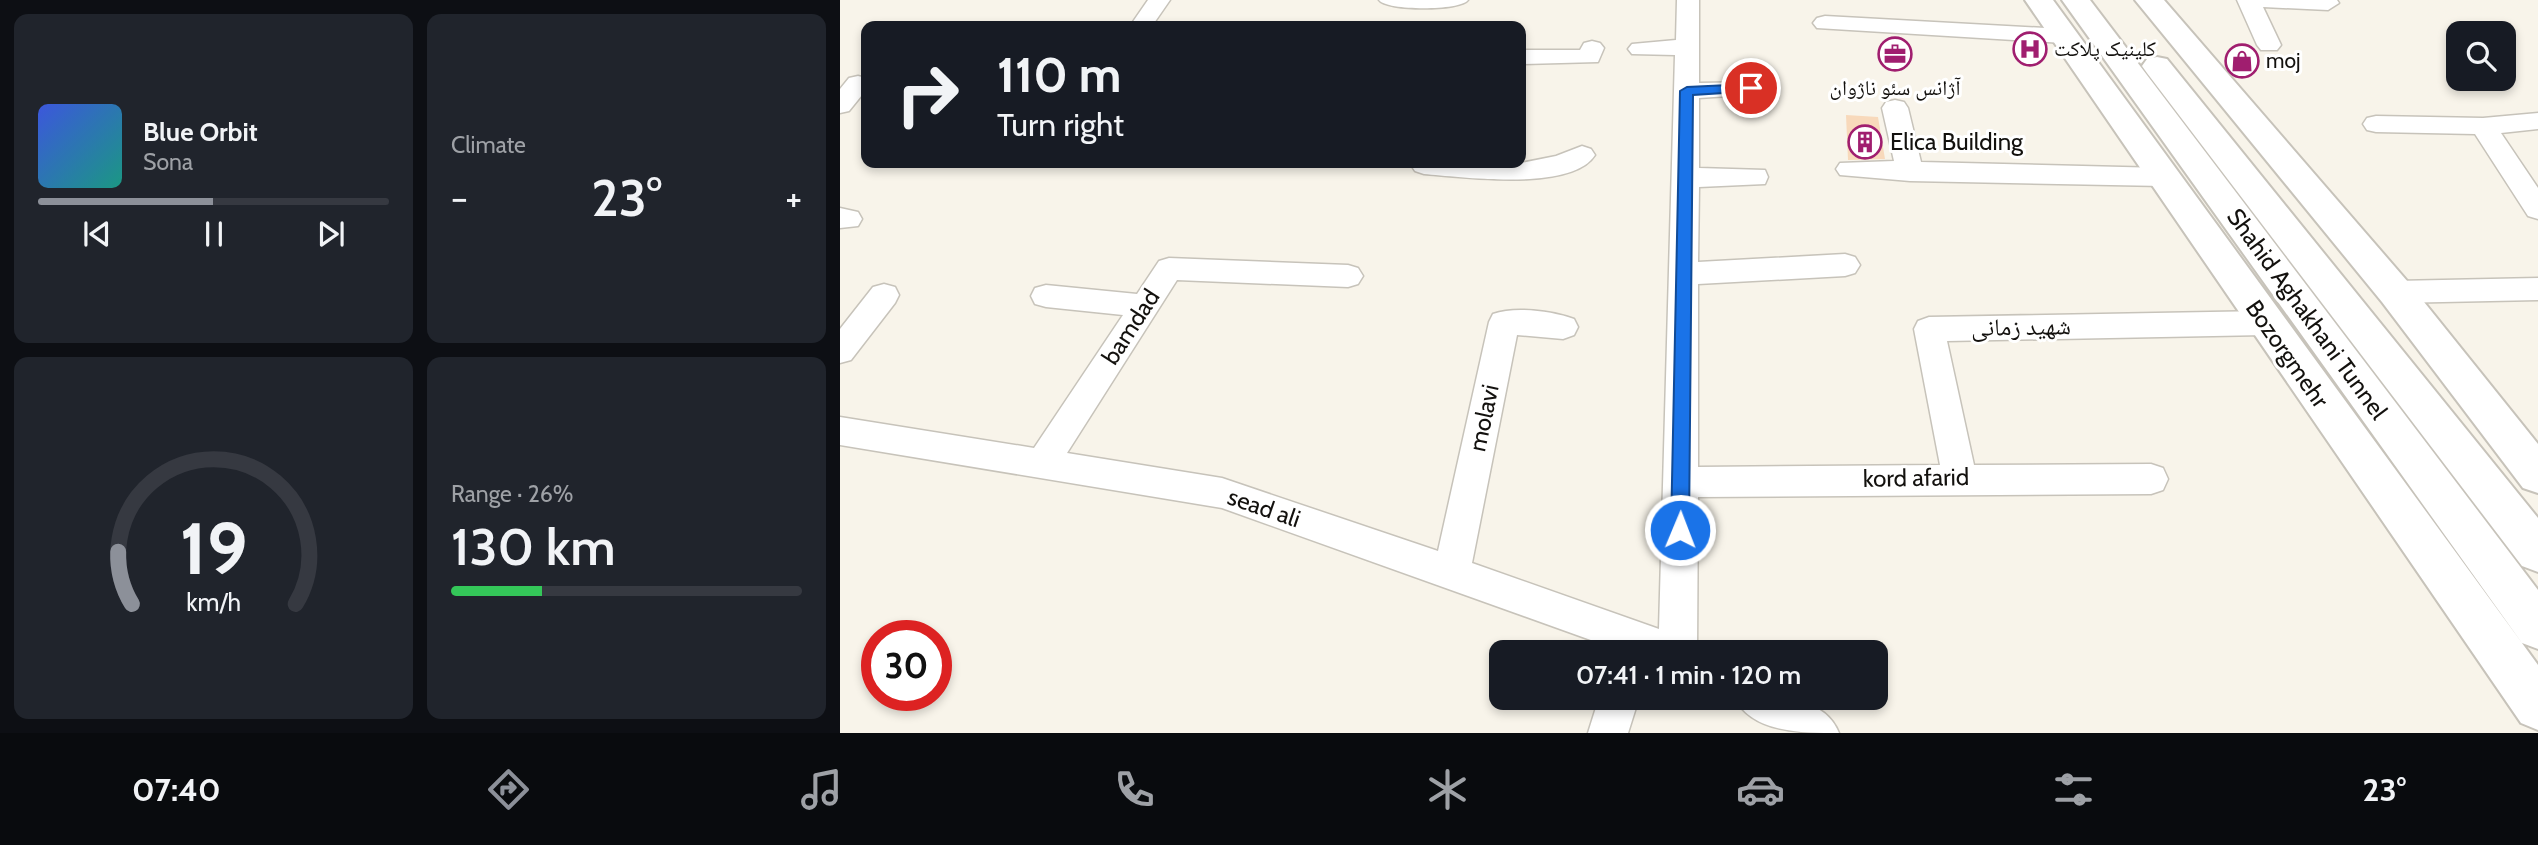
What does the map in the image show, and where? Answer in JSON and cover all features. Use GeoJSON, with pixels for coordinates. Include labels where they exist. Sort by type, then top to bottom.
{"type":"FeatureCollection","features":[{"type":"Feature","properties":{"kind":"main road","name":"Bozorgmehr"},"geometry":{"type":"LineString","coordinates":[[2039,0],[2538,706]]}},
{"type":"Feature","properties":{"kind":"main road","name":"Shahid Aghakhani Tunnel"},"geometry":{"type":"LineString","coordinates":[[2077,0],[2538,627]]}},
{"type":"Feature","properties":{"kind":"main road","name":"Shahid Aghakhani Tunnel"},"geometry":{"type":"LineString","coordinates":[[2105,0],[2538,552]]}},
{"type":"Feature","properties":{"kind":"main road"},"geometry":{"type":"LineString","coordinates":[[2148,0],[2396,292],[2538,475]]}},
{"type":"Feature","properties":{"kind":"street"},"geometry":{"type":"LineString","coordinates":[[1144,21],[1159,0]]}},
{"type":"Feature","properties":{"kind":"street"},"geometry":{"type":"LineString","coordinates":[[1390,0],[1457,0]]}},
{"type":"Feature","properties":{"kind":"street"},"geometry":{"type":"LineString","coordinates":[[1459,21],[1465,0]]}},
{"type":"Feature","properties":{"kind":"street"},"geometry":{"type":"LineString","coordinates":[[1678,640],[1688,0]]}},
{"type":"Feature","properties":{"kind":"street"},"geometry":{"type":"LineString","coordinates":[[2269,45],[2248,0],[2328,3]]}},
{"type":"Feature","properties":{"kind":"street"},"geometry":{"type":"LineString","coordinates":[[1825,23],[2063,36]]}},
{"type":"Feature","properties":{"kind":"street"},"geometry":{"type":"LineString","coordinates":[[1640,48],[1688,47]]}},
{"type":"Feature","properties":{"kind":"street"},"geometry":{"type":"LineString","coordinates":[[1526,57],[1590,57],[1592,48]]}},
{"type":"Feature","properties":{"kind":"street"},"geometry":{"type":"LineString","coordinates":[[840,105],[855,84]]}},
{"type":"Feature","properties":{"kind":"street"},"geometry":{"type":"LineString","coordinates":[[1687,91],[1751,88]]}},
{"type":"Feature","properties":{"kind":"street"},"geometry":{"type":"LineString","coordinates":[[1895,108],[1910,172]]}},
{"type":"Feature","properties":{"kind":"street"},"geometry":{"type":"LineString","coordinates":[[2376,124],[2483,126],[2538,121]]}},
{"type":"Feature","properties":{"kind":"street"},"geometry":{"type":"LineString","coordinates":[[2483,126],[2538,209]]}},
{"type":"Feature","properties":{"kind":"street"},"geometry":{"type":"LineString","coordinates":[[1432,168],[1523,178],[1561,167],[1582,155]]}},
{"type":"Feature","properties":{"kind":"street"},"geometry":{"type":"LineString","coordinates":[[1849,169],[2163,177]]}},
{"type":"Feature","properties":{"kind":"street"},"geometry":{"type":"LineString","coordinates":[[1685,178],[1755,177]]}},
{"type":"Feature","properties":{"kind":"street"},"geometry":{"type":"LineString","coordinates":[[1684,274],[1845,265]]}},
{"type":"Feature","properties":{"kind":"street","name":"bamdad"},"geometry":{"type":"LineString","coordinates":[[1042,464],[1169,270],[1348,276]]}},
{"type":"Feature","properties":{"kind":"street"},"geometry":{"type":"LineString","coordinates":[[2396,292],[2538,289]]}},
{"type":"Feature","properties":{"kind":"street"},"geometry":{"type":"LineString","coordinates":[[840,351],[884,295]]}},
{"type":"Feature","properties":{"kind":"street"},"geometry":{"type":"LineString","coordinates":[[1046,296],[1145,306]]}},
{"type":"Feature","properties":{"kind":"street","name":"molavi"},"geometry":{"type":"LineString","coordinates":[[1452,572],[1504,322],[1563,327]]}},
{"type":"Feature","properties":{"kind":"street","name":"شهید زمانی"},"geometry":{"type":"LineString","coordinates":[[1959,477],[1929,329],[2265,323]]}},
{"type":"Feature","properties":{"kind":"street","name":"sead ali"},"geometry":{"type":"LineString","coordinates":[[840,431],[1222,493],[1452,572],[1626,640]]}},
{"type":"Feature","properties":{"kind":"street","name":"kord afarid"},"geometry":{"type":"LineString","coordinates":[[1681,482],[1959,477],[2151,479]]}},
{"type":"Feature","properties":{"kind":"street"},"geometry":{"type":"LineString","coordinates":[[1608,733],[1615,710]]}},
{"type":"Feature","properties":{"kind":"street"},"geometry":{"type":"LineString","coordinates":[[1777,710],[1819,733]]}},
{"type":"Feature","properties":{"kind":"building","name":"Elica Building"},"geometry":{"type":"Polygon","coordinates":[[[1846,115],[1878,117],[1885,159],[1848,160],[1846,115]]]}},
{"type":"Feature","properties":{"kind":"place","name":"کلینیک پلاکت"},"geometry":{"type":"Point","coordinates":[2030,49]}},
{"type":"Feature","properties":{"kind":"place","name":"آژانس سئو ناژوان"},"geometry":{"type":"Point","coordinates":[1895,54]}},
{"type":"Feature","properties":{"kind":"place","name":"moj"},"geometry":{"type":"Point","coordinates":[2242,61]}},
{"type":"Feature","properties":{"kind":"place","name":"Elica Building"},"geometry":{"type":"Point","coordinates":[1865,142]}},
{"type":"Feature","properties":{"kind":"route"},"geometry":{"type":"LineString","coordinates":[[1680,530],[1687,91],[1751,88]]}}]}
